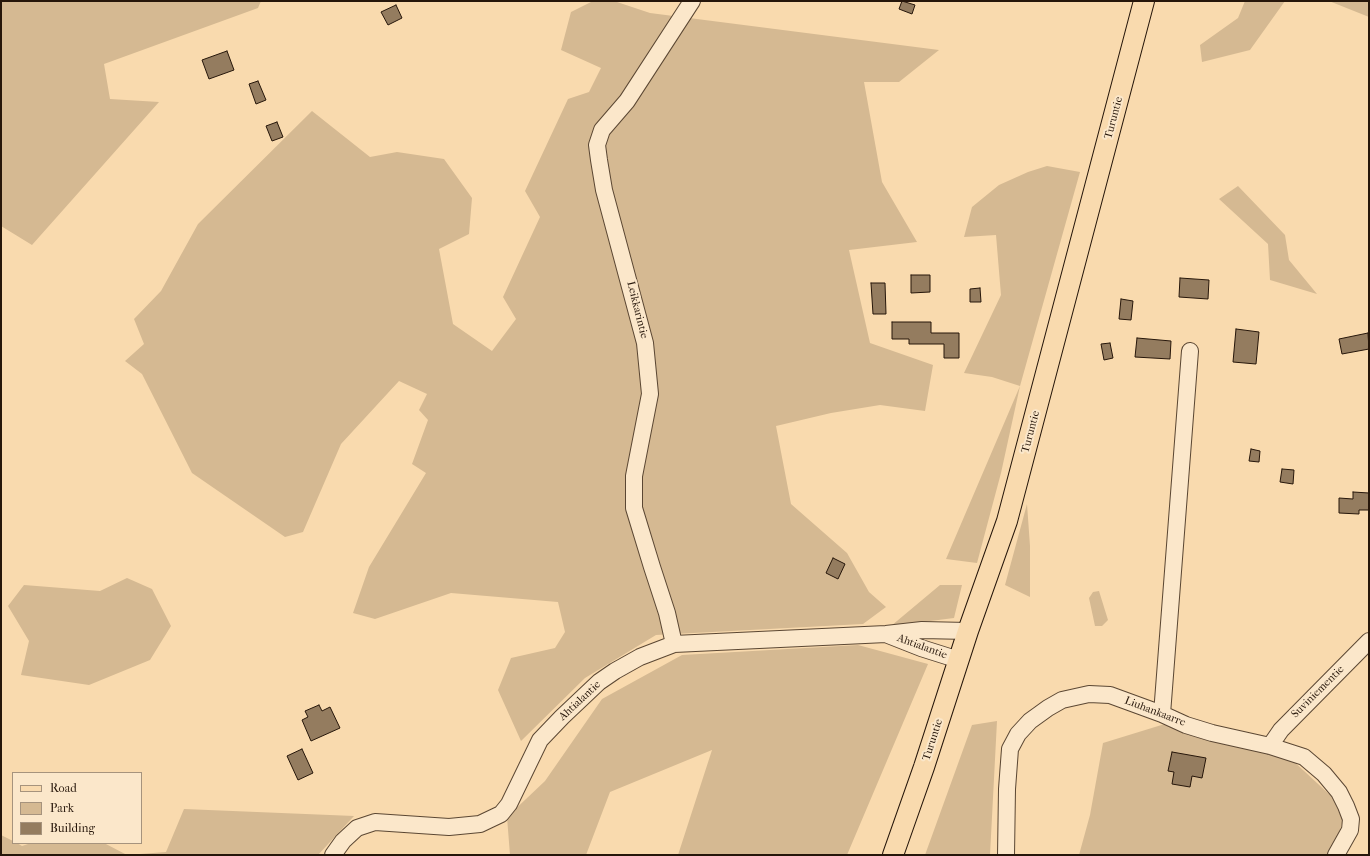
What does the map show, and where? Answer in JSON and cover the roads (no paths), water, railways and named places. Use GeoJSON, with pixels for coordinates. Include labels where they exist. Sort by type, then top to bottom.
{"type":"FeatureCollection","features":[{"type":"Feature","properties":{"kind":"main road","name":"Turuntie"},"geometry":{"type":"LineString","coordinates":[[893,855],[924,767],[968,631],[1007,521],[1144,1]]}},
{"type":"Feature","properties":{"kind":"street","name":"Leikkarintie"},"geometry":{"type":"LineString","coordinates":[[674,644],[667,613],[649,560],[634,508],[634,476],[650,394],[645,343],[604,190],[598,145],[602,130],[627,101],[692,1]]}},
{"type":"Feature","properties":{"kind":"street"},"geometry":{"type":"LineString","coordinates":[[1162,714],[1190,351]]}},
{"type":"Feature","properties":{"kind":"street","name":"Ahtialantie"},"geometry":{"type":"LineString","coordinates":[[333,855],[343,841],[357,828],[375,822],[449,826],[480,824],[501,814],[509,804],[540,740],[562,717],[599,682],[614,671],[640,657],[674,644],[886,634],[922,630],[968,631]]}},
{"type":"Feature","properties":{"kind":"street","name":"Ahtialantie"},"geometry":{"type":"LineString","coordinates":[[886,634],[959,660]]}},
{"type":"Feature","properties":{"kind":"street","name":"Suviniementie"},"geometry":{"type":"LineString","coordinates":[[1270,746],[1281,730],[1369,641]]}},
{"type":"Feature","properties":{"kind":"street","name":"Liuhankaarre"},"geometry":{"type":"LineString","coordinates":[[1006,855],[1007,789],[1010,749],[1018,734],[1038,714],[1062,700],[1089,694],[1110,695],[1212,733],[1270,746],[1304,757],[1324,774],[1339,792],[1351,819],[1350,830],[1336,855]]}}]}
